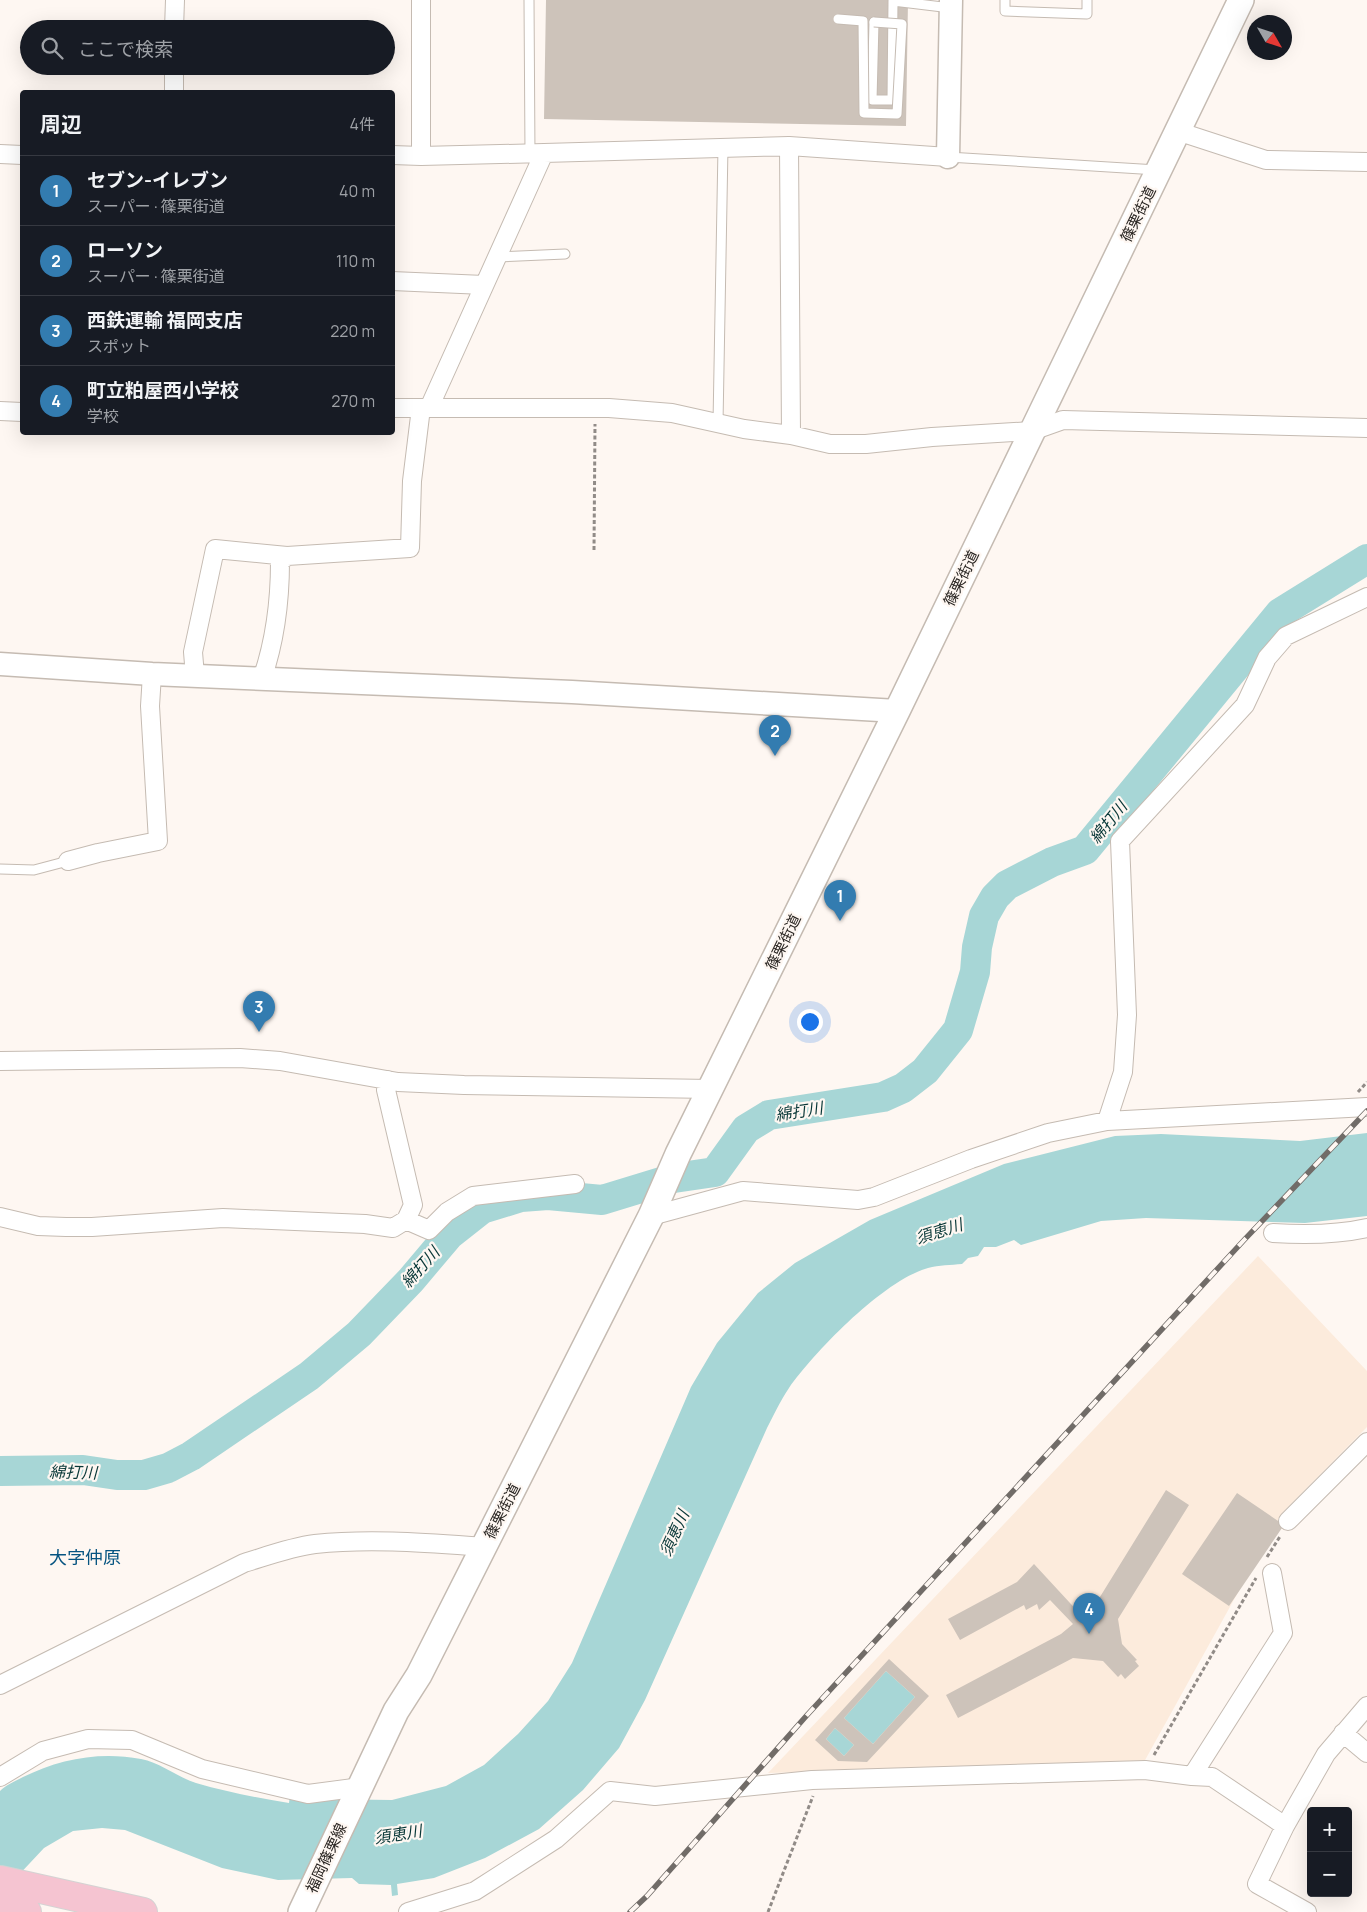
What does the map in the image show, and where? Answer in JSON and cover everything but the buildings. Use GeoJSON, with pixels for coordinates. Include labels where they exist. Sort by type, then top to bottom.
{"type":"FeatureCollection","features":[{"type":"Feature","properties":{"kind":"main road","name":"篠栗街道"},"geometry":{"type":"LineString","coordinates":[[356,1796],[396,1711],[419,1675],[651,1216],[678,1154],[897,711],[1241,0]]}},
{"type":"Feature","properties":{"kind":"main road","name":"福岡篠栗線"},"geometry":{"type":"LineString","coordinates":[[301,1912],[356,1796]]}},
{"type":"Feature","properties":{"kind":"main road"},"geometry":{"type":"LineString","coordinates":[[0,1880],[143,1912]]}},
{"type":"Feature","properties":{"kind":"street"},"geometry":{"type":"LineString","coordinates":[[174,20],[175,0]]}},
{"type":"Feature","properties":{"kind":"street"},"geometry":{"type":"LineString","coordinates":[[421,0],[421,156]]}},
{"type":"Feature","properties":{"kind":"street"},"geometry":{"type":"LineString","coordinates":[[395,155],[537,154],[789,146],[948,157],[951,4]]}},
{"type":"Feature","properties":{"kind":"street"},"geometry":{"type":"LineString","coordinates":[[174,75],[174,90]]}},
{"type":"Feature","properties":{"kind":"street"},"geometry":{"type":"LineString","coordinates":[[1177,131],[1266,160],[1367,162]]}},
{"type":"Feature","properties":{"kind":"street"},"geometry":{"type":"LineString","coordinates":[[789,146],[791,435]]}},
{"type":"Feature","properties":{"kind":"street"},"geometry":{"type":"LineString","coordinates":[[0,154],[20,155]]}},
{"type":"Feature","properties":{"kind":"street"},"geometry":{"type":"LineString","coordinates":[[195,676],[193,652],[215,549],[287,556],[410,548],[412,481],[425,408],[497,257],[537,154]]}},
{"type":"Feature","properties":{"kind":"street"},"geometry":{"type":"LineString","coordinates":[[395,281],[484,285]]}},
{"type":"Feature","properties":{"kind":"street"},"geometry":{"type":"LineString","coordinates":[[395,408],[594,408],[672,413],[744,429],[791,435],[830,444],[866,444],[932,437],[1032,431],[1063,420],[1367,428]]}},
{"type":"Feature","properties":{"kind":"street"},"geometry":{"type":"LineString","coordinates":[[0,412],[20,412]]}},
{"type":"Feature","properties":{"kind":"street"},"geometry":{"type":"LineString","coordinates":[[262,679],[267,664],[280,596],[280,562],[287,556]]}},
{"type":"Feature","properties":{"kind":"street"},"geometry":{"type":"LineString","coordinates":[[1107,1121],[1123,1072],[1127,1015],[1120,841],[1245,705],[1267,658],[1286,636],[1367,597]]}},
{"type":"Feature","properties":{"kind":"street"},"geometry":{"type":"LineString","coordinates":[[0,664],[152,674],[572,692],[897,711]]}},
{"type":"Feature","properties":{"kind":"street"},"geometry":{"type":"LineString","coordinates":[[68,861],[158,841],[150,706],[152,674]]}},
{"type":"Feature","properties":{"kind":"street"},"geometry":{"type":"LineString","coordinates":[[0,1061],[240,1058],[280,1061],[388,1080],[464,1085],[711,1089]]}},
{"type":"Feature","properties":{"kind":"street"},"geometry":{"type":"LineString","coordinates":[[0,1217],[38,1226],[92,1227],[223,1218],[365,1224],[393,1228],[406,1220],[413,1205],[386,1090],[388,1080]]}},
{"type":"Feature","properties":{"kind":"street"},"geometry":{"type":"LineString","coordinates":[[651,1216],[743,1191],[858,1200],[874,1197],[971,1159],[1048,1132],[1107,1121],[1367,1107]]}},
{"type":"Feature","properties":{"kind":"street"},"geometry":{"type":"LineString","coordinates":[[406,1220],[429,1230],[447,1212],[473,1196],[575,1184]]}},
{"type":"Feature","properties":{"kind":"street"},"geometry":{"type":"LineString","coordinates":[[1273,1233],[1313,1235],[1351,1232],[1367,1228]]}},
{"type":"Feature","properties":{"kind":"street"},"geometry":{"type":"LineString","coordinates":[[1288,1521],[1367,1442]]}},
{"type":"Feature","properties":{"kind":"street"},"geometry":{"type":"LineString","coordinates":[[0,1685],[244,1563],[278,1552],[314,1544],[406,1541],[484,1547]]}},
{"type":"Feature","properties":{"kind":"street"},"geometry":{"type":"LineString","coordinates":[[1192,1776],[1283,1633],[1265,1570]]}},
{"type":"Feature","properties":{"kind":"street"},"geometry":{"type":"LineString","coordinates":[[1306,1912],[1257,1884],[1284,1826],[1326,1754],[1367,1706]]}},
{"type":"Feature","properties":{"kind":"street"},"geometry":{"type":"LineString","coordinates":[[1343,1733],[1367,1753]]}},
{"type":"Feature","properties":{"kind":"street"},"geometry":{"type":"LineString","coordinates":[[0,1777],[42,1751],[88,1739],[132,1740],[202,1769],[308,1794],[356,1796]]}},
{"type":"Feature","properties":{"kind":"street"},"geometry":{"type":"LineString","coordinates":[[408,1912],[475,1891],[492,1881],[556,1840],[610,1791],[655,1796],[812,1780],[1146,1770],[1212,1777],[1284,1826]]}},
{"type":"Feature","properties":{"kind":"lane"},"geometry":{"type":"LineString","coordinates":[[529,0],[537,154]]}},
{"type":"Feature","properties":{"kind":"lane"},"geometry":{"type":"LineString","coordinates":[[1005,0],[1004,11],[1087,14],[1087,0]]}},
{"type":"Feature","properties":{"kind":"lane"},"geometry":{"type":"LineString","coordinates":[[838,19],[863,21],[864,113],[897,114],[902,24],[874,22],[872,100],[892,100],[894,1],[951,4]]}},
{"type":"Feature","properties":{"kind":"lane"},"geometry":{"type":"LineString","coordinates":[[718,423],[722,147]]}},
{"type":"Feature","properties":{"kind":"lane"},"geometry":{"type":"LineString","coordinates":[[948,157],[1160,170]]}},
{"type":"Feature","properties":{"kind":"lane"},"geometry":{"type":"LineString","coordinates":[[497,257],[564,254]]}},
{"type":"Feature","properties":{"kind":"lane"},"geometry":{"type":"LineString","coordinates":[[0,869],[34,870],[68,861]]}},
{"type":"Feature","properties":{"kind":"path"},"geometry":{"type":"LineString","coordinates":[[594,408],[594,550]]}},
{"type":"Feature","properties":{"kind":"path"},"geometry":{"type":"LineString","coordinates":[[1146,1770],[1265,1570],[1288,1521]]}},
{"type":"Feature","properties":{"kind":"path"},"geometry":{"type":"LineString","coordinates":[[768,1912],[813,1799],[812,1780]]}},
{"type":"Feature","properties":{"kind":"shaded area"},"geometry":{"type":"Polygon","coordinates":[[[1258,1256],[1367,1371],[1367,1427],[1282,1513],[1144,1762],[768,1773],[1258,1256]]]}},
{"type":"Feature","properties":{"kind":"water","name":"須恵川"},"geometry":{"type":"Polygon","coordinates":[[[1367,1133],[1367,1216],[1305,1223],[1146,1218],[1101,1221],[1021,1245],[1014,1240],[996,1247],[984,1247],[978,1256],[968,1258],[962,1264],[932,1267],[910,1275],[872,1301],[816,1355],[783,1398],[767,1428],[645,1700],[619,1748],[583,1790],[539,1829],[485,1858],[434,1878],[397,1884],[398,1895],[392,1896],[391,1885],[359,1884],[352,1878],[278,1880],[222,1868],[125,1830],[102,1828],[73,1831],[44,1848],[0,1895],[0,1791],[23,1777],[65,1761],[95,1756],[141,1759],[196,1783],[289,1803],[290,1795],[319,1799],[392,1800],[446,1786],[484,1765],[518,1734],[548,1701],[572,1663],[691,1387],[717,1343],[758,1293],[795,1263],[870,1220],[1004,1164],[1115,1136],[1161,1134],[1300,1141],[1367,1133]]]}},
{"type":"Feature","properties":{"kind":"water"},"geometry":{"type":"Polygon","coordinates":[[[886,1671],[915,1697],[873,1744],[844,1718],[886,1671]]]}},
{"type":"Feature","properties":{"kind":"water"},"geometry":{"type":"Polygon","coordinates":[[[835,1728],[854,1745],[844,1756],[826,1739],[835,1728]]]}},
{"type":"Feature","properties":{"kind":"waterway","name":"綿打川"},"geometry":{"type":"LineString","coordinates":[[0,1471],[83,1470],[117,1475],[144,1475],[168,1468],[191,1456],[309,1376],[359,1334],[411,1280],[449,1235],[482,1209],[521,1197],[548,1195],[602,1200],[674,1178],[715,1172],[746,1129],[769,1115],[883,1097],[903,1088],[925,1071],[958,1030],[975,972],[977,947],[984,916],[995,897],[1007,885],[1052,862],[1085,850],[1280,613],[1367,559]]}},
{"type":"Feature","properties":{"kind":"railway"},"geometry":{"type":"LineString","coordinates":[[630,1912],[647,1896],[808,1714],[1245,1239],[1367,1111]]}},
{"type":"Feature","properties":{"kind":"place","name":"ローソン"},"geometry":{"type":"Point","coordinates":[775,756]}},
{"type":"Feature","properties":{"kind":"place","name":"セブン-イレブン"},"geometry":{"type":"Point","coordinates":[840,921]}},
{"type":"Feature","properties":{"kind":"place","name":"西鉄運輸 福岡支店"},"geometry":{"type":"Point","coordinates":[259,1032]}},
{"type":"Feature","properties":{"kind":"place","name":"町立粕屋西小学校"},"geometry":{"type":"Point","coordinates":[1089,1634]}},
{"type":"Feature","properties":{"kind":"district","name":"大字仲原"},"geometry":{"type":"Point","coordinates":[85,1557]}}]}
